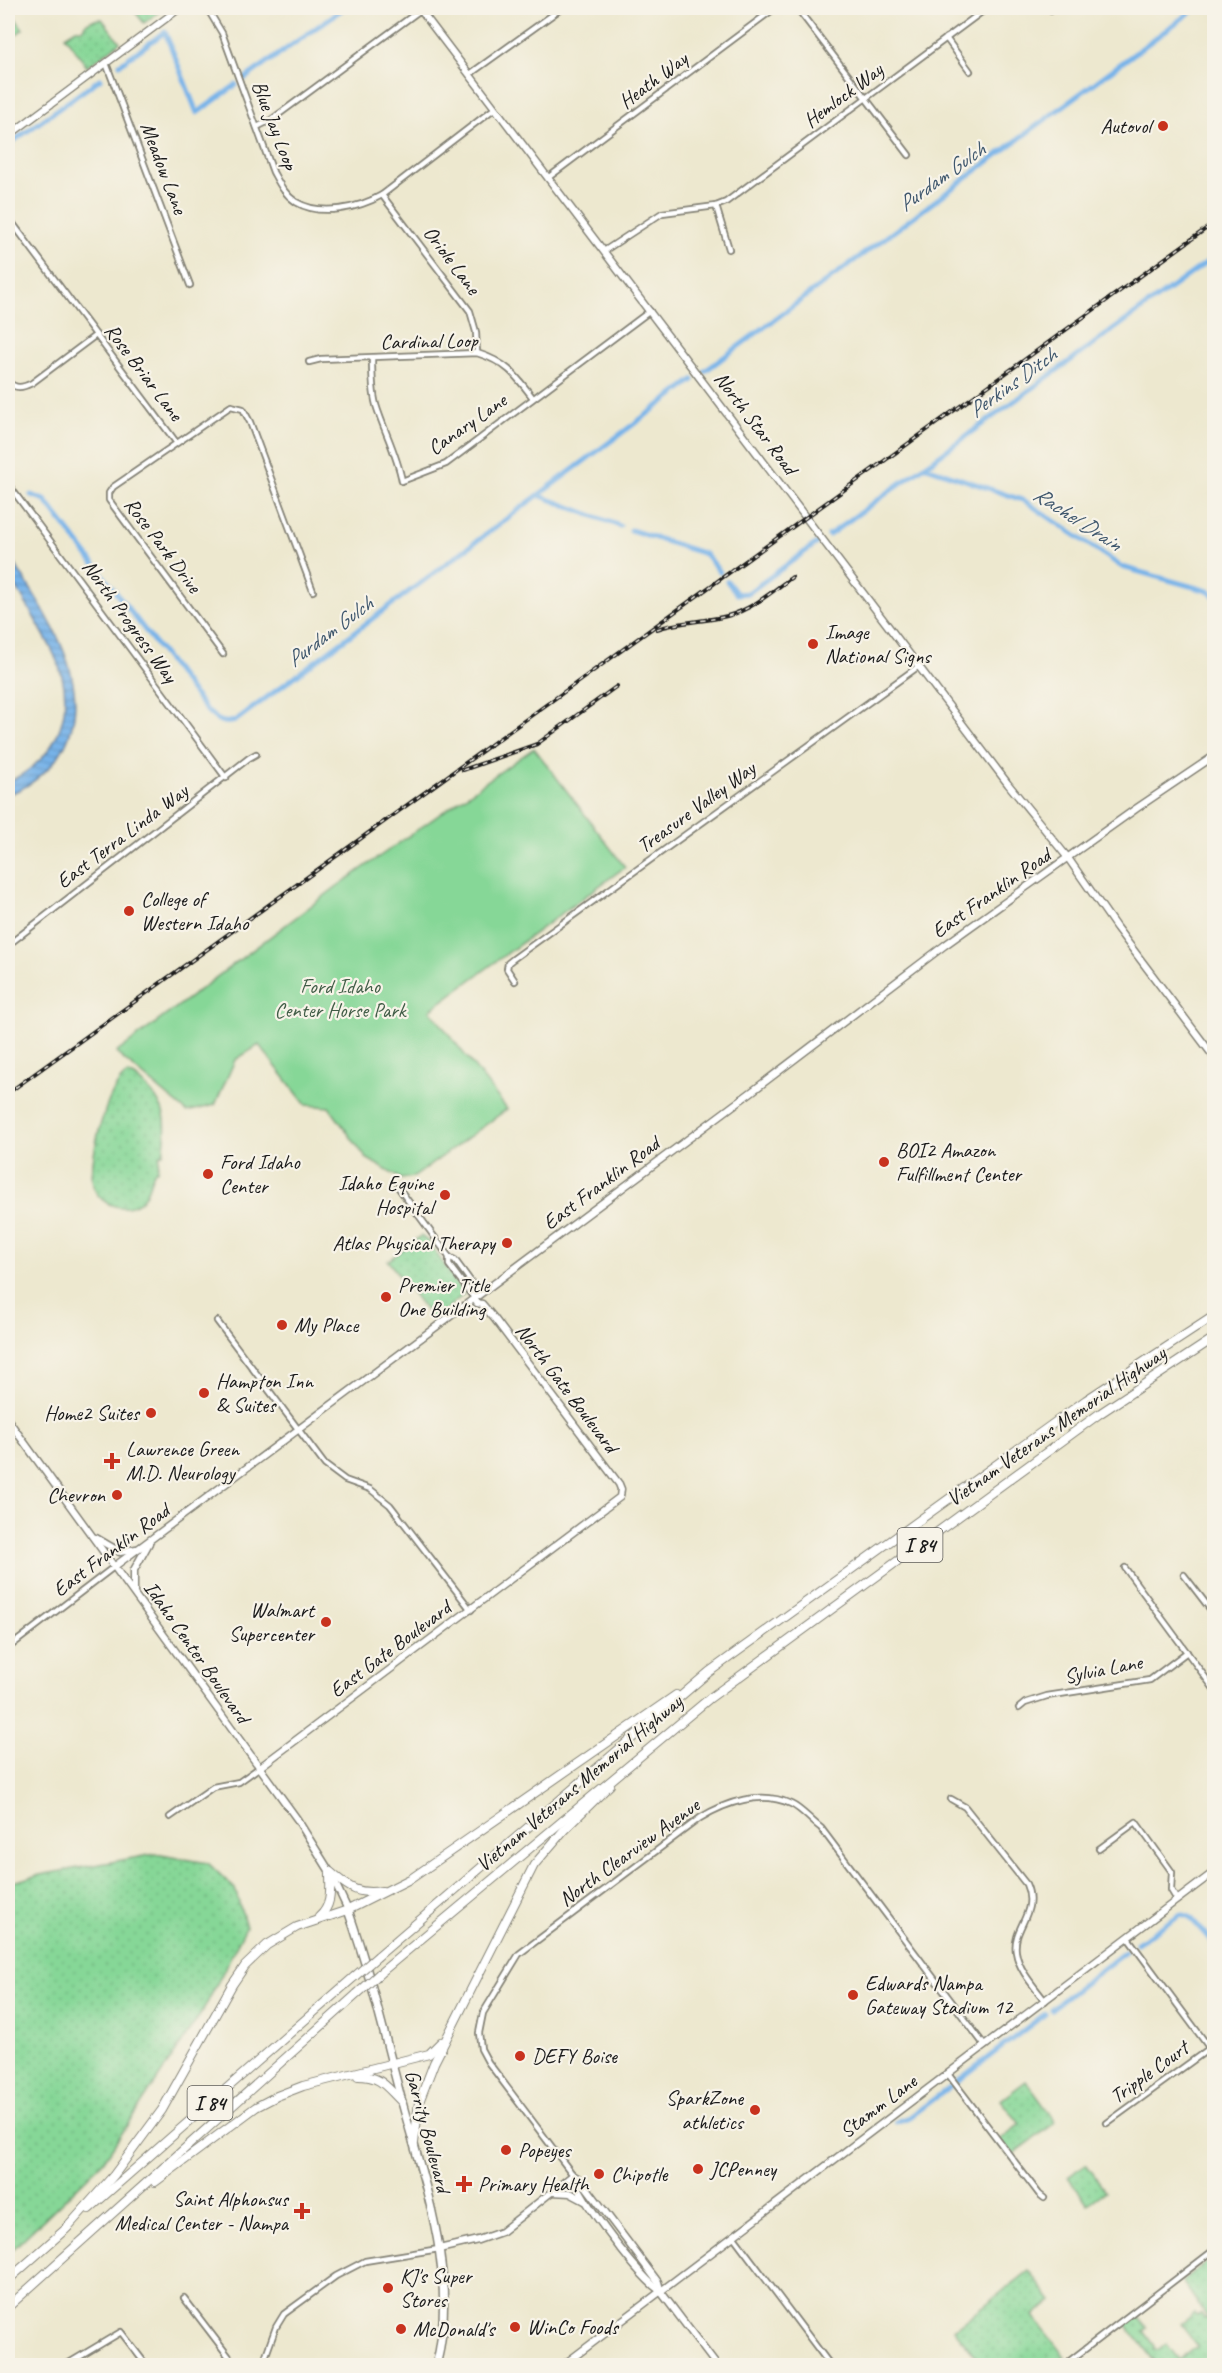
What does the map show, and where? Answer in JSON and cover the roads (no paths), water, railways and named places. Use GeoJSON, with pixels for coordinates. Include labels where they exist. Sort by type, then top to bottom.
{"type":"FeatureCollection","features":[{"type":"Feature","properties":{"kind":"highway","name":"Vietnam Veterans Memorial Highway"},"geometry":{"type":"LineString","coordinates":[[8,2280],[378,1956],[709,1672],[1086,1400],[1215,1316]]}},
{"type":"Feature","properties":{"kind":"highway","name":"Vietnam Veterans Memorial Highway"},"geometry":{"type":"LineString","coordinates":[[8,2307],[379,1974],[710,1698],[1099,1414],[1215,1338]]}},
{"type":"Feature","properties":{"kind":"highway"},"geometry":{"type":"LineString","coordinates":[[312,1921],[348,1910],[391,1890],[477,1834],[709,1672]]}},
{"type":"Feature","properties":{"kind":"highway"},"geometry":{"type":"LineString","coordinates":[[414,2143],[423,2089],[444,2039],[534,1865],[564,1830],[631,1762]]}},
{"type":"Feature","properties":{"kind":"highway"},"geometry":{"type":"LineString","coordinates":[[330,1872],[357,1891],[368,1893],[391,1890]]}},
{"type":"Feature","properties":{"kind":"highway"},"geometry":{"type":"LineString","coordinates":[[65,2230],[114,2175],[162,2110],[245,1966],[267,1945],[321,1916],[329,1905],[330,1872]]}},
{"type":"Feature","properties":{"kind":"highway"},"geometry":{"type":"LineString","coordinates":[[115,2211],[256,2107],[303,2086],[429,2054],[444,2039]]}},
{"type":"Feature","properties":{"kind":"highway"},"geometry":{"type":"LineString","coordinates":[[348,2076],[372,2076],[380,2079],[402,2102]]}},
{"type":"Feature","properties":{"kind":"main road"},"geometry":{"type":"LineString","coordinates":[[8,136],[180,8]]}},
{"type":"Feature","properties":{"kind":"main road","name":"North Star Road"},"geometry":{"type":"LineString","coordinates":[[421,8],[1008,784],[1068,858],[1116,927],[1215,1057]]}},
{"type":"Feature","properties":{"kind":"main road","name":"East Franklin Road"},"geometry":{"type":"LineString","coordinates":[[115,1566],[945,945],[1137,808],[1215,756]]}},
{"type":"Feature","properties":{"kind":"main road","name":"North Gate Boulevard"},"geometry":{"type":"LineString","coordinates":[[477,1296],[477,1303],[482,1304],[619,1484],[622,1494]]}},
{"type":"Feature","properties":{"kind":"main road","name":"Idaho Center Boulevard"},"geometry":{"type":"LineString","coordinates":[[8,1420],[313,1842],[348,1910]]}},
{"type":"Feature","properties":{"kind":"main road","name":"East Gate Boulevard"},"geometry":{"type":"LineString","coordinates":[[260,1767],[617,1501],[622,1494]]}},
{"type":"Feature","properties":{"kind":"main road"},"geometry":{"type":"LineString","coordinates":[[92,1535],[120,1552],[140,1548]]}},
{"type":"Feature","properties":{"kind":"main road"},"geometry":{"type":"LineString","coordinates":[[134,1593],[134,1570],[150,1541]]}},
{"type":"Feature","properties":{"kind":"main road","name":"Stamm Lane"},"geometry":{"type":"LineString","coordinates":[[562,2366],[1215,1872]]}},
{"type":"Feature","properties":{"kind":"main road","name":"Garrity Boulevard"},"geometry":{"type":"LineString","coordinates":[[348,1910],[366,1961],[439,2248],[444,2277],[444,2314],[436,2366]]}},
{"type":"Feature","properties":{"kind":"main road"},"geometry":{"type":"LineString","coordinates":[[439,2248],[478,2240],[501,2232],[573,2175]]}},
{"type":"Feature","properties":{"kind":"main road"},"geometry":{"type":"LineString","coordinates":[[573,2175],[575,2184],[586,2202],[651,2286],[661,2292]]}},
{"type":"Feature","properties":{"kind":"main road"},"geometry":{"type":"LineString","coordinates":[[573,2175],[581,2180],[651,2272],[661,2292],[717,2366]]}},
{"type":"Feature","properties":{"kind":"main road"},"geometry":{"type":"LineString","coordinates":[[552,2192],[570,2193],[586,2202]]}},
{"type":"Feature","properties":{"kind":"street","name":"Blue Jay Loop"},"geometry":{"type":"LineString","coordinates":[[207,8],[222,33],[273,172],[283,190],[296,202],[307,206],[327,209],[346,208],[367,203],[382,195],[495,108]]}},
{"type":"Feature","properties":{"kind":"street"},"geometry":{"type":"LineString","coordinates":[[257,127],[271,120],[421,8]]}},
{"type":"Feature","properties":{"kind":"street"},"geometry":{"type":"LineString","coordinates":[[470,74],[562,8]]}},
{"type":"Feature","properties":{"kind":"street","name":"Heath Way"},"geometry":{"type":"LineString","coordinates":[[549,177],[776,8]]}},
{"type":"Feature","properties":{"kind":"street"},"geometry":{"type":"LineString","coordinates":[[797,8],[909,155]]}},
{"type":"Feature","properties":{"kind":"street","name":"Hemlock Way"},"geometry":{"type":"LineString","coordinates":[[604,251],[662,213],[716,206],[738,194],[987,8]]}},
{"type":"Feature","properties":{"kind":"street"},"geometry":{"type":"LineString","coordinates":[[946,38],[970,70]]}},
{"type":"Feature","properties":{"kind":"street","name":"Meadow Lane"},"geometry":{"type":"LineString","coordinates":[[106,63],[190,285]]}},
{"type":"Feature","properties":{"kind":"street","name":"Oriole Lane"},"geometry":{"type":"LineString","coordinates":[[382,195],[470,311],[476,332],[477,353]]}},
{"type":"Feature","properties":{"kind":"street"},"geometry":{"type":"LineString","coordinates":[[716,206],[729,249]]}},
{"type":"Feature","properties":{"kind":"street","name":"Rose Briar Lane"},"geometry":{"type":"LineString","coordinates":[[8,217],[176,442],[231,406],[243,409],[313,591]]}},
{"type":"Feature","properties":{"kind":"street","name":"Canary Lane"},"geometry":{"type":"LineString","coordinates":[[372,358],[372,380],[376,405],[399,464],[402,481],[446,464],[650,311]]}},
{"type":"Feature","properties":{"kind":"street"},"geometry":{"type":"LineString","coordinates":[[8,382],[14,386],[23,387],[32,383],[96,335]]}},
{"type":"Feature","properties":{"kind":"street","name":"Cardinal Loop"},"geometry":{"type":"LineString","coordinates":[[309,362],[321,359],[477,353],[494,358],[510,368],[533,398]]}},
{"type":"Feature","properties":{"kind":"street","name":"Rose Park Drive"},"geometry":{"type":"LineString","coordinates":[[176,442],[113,487],[109,493],[109,500],[223,654]]}},
{"type":"Feature","properties":{"kind":"street","name":"North Progress Way"},"geometry":{"type":"LineString","coordinates":[[8,484],[226,778]]}},
{"type":"Feature","properties":{"kind":"street","name":"Treasure Valley Way"},"geometry":{"type":"LineString","coordinates":[[515,981],[507,969],[508,963],[513,959],[919,666]]}},
{"type":"Feature","properties":{"kind":"street","name":"East Terra Linda Way"},"geometry":{"type":"LineString","coordinates":[[8,945],[256,754]]}},
{"type":"Feature","properties":{"kind":"street"},"geometry":{"type":"LineString","coordinates":[[398,1187],[449,1257],[449,1265],[477,1296]]}},
{"type":"Feature","properties":{"kind":"street"},"geometry":{"type":"LineString","coordinates":[[217,1322],[297,1430],[332,1471],[345,1480],[370,1489],[390,1505],[471,1610]]}},
{"type":"Feature","properties":{"kind":"street","name":"East Franklin Road"},"geometry":{"type":"LineString","coordinates":[[9,1644],[115,1566]]}},
{"type":"Feature","properties":{"kind":"street"},"geometry":{"type":"LineString","coordinates":[[1125,1569],[1215,1689]]}},
{"type":"Feature","properties":{"kind":"street"},"geometry":{"type":"LineString","coordinates":[[1184,1575],[1215,1614]]}},
{"type":"Feature","properties":{"kind":"street","name":"Sylvia Lane"},"geometry":{"type":"LineString","coordinates":[[1019,1708],[1025,1703],[1047,1696],[1150,1680],[1187,1652]]}},
{"type":"Feature","properties":{"kind":"street","name":"East Gate Boulevard"},"geometry":{"type":"LineString","coordinates":[[170,1817],[213,1787],[239,1782],[260,1767]]}},
{"type":"Feature","properties":{"kind":"street","name":"North Clearview Avenue"},"geometry":{"type":"LineString","coordinates":[[573,2175],[488,2062],[481,2049],[479,2033],[483,2013],[519,1954],[702,1817],[715,1809],[753,1797],[778,1800],[792,1805],[821,1828],[985,2046]]}},
{"type":"Feature","properties":{"kind":"street"},"geometry":{"type":"LineString","coordinates":[[951,1799],[965,1807],[1029,1890],[1029,1908],[1018,1935],[1016,1953],[1021,1968],[1045,2001]]}},
{"type":"Feature","properties":{"kind":"street"},"geometry":{"type":"LineString","coordinates":[[1099,1849],[1136,1822],[1172,1872],[1171,1890],[1177,1900]]}},
{"type":"Feature","properties":{"kind":"street"},"geometry":{"type":"LineString","coordinates":[[1128,1938],[1215,2054]]}},
{"type":"Feature","properties":{"kind":"street","name":"Tripple Court"},"geometry":{"type":"LineString","coordinates":[[1107,2123],[1210,2048]]}},
{"type":"Feature","properties":{"kind":"street"},"geometry":{"type":"LineString","coordinates":[[948,2074],[1044,2198]]}},
{"type":"Feature","properties":{"kind":"street"},"geometry":{"type":"LineString","coordinates":[[734,2237],[831,2366]]}},
{"type":"Feature","properties":{"kind":"street"},"geometry":{"type":"LineString","coordinates":[[262,2366],[279,2320],[336,2276],[365,2261],[439,2248]]}},
{"type":"Feature","properties":{"kind":"street"},"geometry":{"type":"LineString","coordinates":[[1063,2366],[1215,2250]]}},
{"type":"Feature","properties":{"kind":"street"},"geometry":{"type":"LineString","coordinates":[[184,2298],[236,2366]]}},
{"type":"Feature","properties":{"kind":"street"},"geometry":{"type":"LineString","coordinates":[[64,2366],[122,2332],[147,2366]]}},
{"type":"Feature","properties":{"kind":"water"},"geometry":{"type":"Polygon","coordinates":[[[8,553],[52,625],[64,651],[72,678],[75,704],[71,731],[58,757],[36,780],[8,794],[8,782],[41,759],[52,744],[60,728],[64,710],[64,691],[61,672],[53,652],[10,577],[7,567],[8,553]]]}},
{"type":"Feature","properties":{"kind":"waterway"},"geometry":{"type":"LineString","coordinates":[[244,79],[344,8]]}},
{"type":"Feature","properties":{"kind":"waterway","name":"Purdam Gulch"},"geometry":{"type":"LineString","coordinates":[[705,371],[1196,8]]}},
{"type":"Feature","properties":{"kind":"waterway"},"geometry":{"type":"LineString","coordinates":[[120,64],[165,32],[197,113],[236,85]]}},
{"type":"Feature","properties":{"kind":"waterway"},"geometry":{"type":"LineString","coordinates":[[8,145],[100,79]]}},
{"type":"Feature","properties":{"kind":"waterway","name":"Perkins Ditch"},"geometry":{"type":"LineString","coordinates":[[829,535],[1214,257]]}},
{"type":"Feature","properties":{"kind":"waterway","name":"Purdam Gulch"},"geometry":{"type":"LineString","coordinates":[[31,495],[45,500],[206,710],[219,720],[230,722],[235,721],[693,380]]}},
{"type":"Feature","properties":{"kind":"waterway","name":"Rachel Drain"},"geometry":{"type":"LineString","coordinates":[[924,466],[1025,501],[1122,567],[1208,591],[1214,596]]}},
{"type":"Feature","properties":{"kind":"waterway","name":"Perkins Ditch"},"geometry":{"type":"LineString","coordinates":[[538,495],[620,526]]}},
{"type":"Feature","properties":{"kind":"waterway","name":"Perkins Ditch"},"geometry":{"type":"LineString","coordinates":[[631,530],[705,554],[720,572]]}},
{"type":"Feature","properties":{"kind":"waterway","name":"Perkins Ditch"},"geometry":{"type":"LineString","coordinates":[[727,581],[737,594],[748,593],[817,543]]}},
{"type":"Feature","properties":{"kind":"waterway"},"geometry":{"type":"LineString","coordinates":[[1137,1943],[1181,1914],[1190,1917],[1214,1944]]}},
{"type":"Feature","properties":{"kind":"waterway"},"geometry":{"type":"LineString","coordinates":[[1051,2009],[1125,1952]]}},
{"type":"Feature","properties":{"kind":"waterway"},"geometry":{"type":"LineString","coordinates":[[955,2083],[1045,2014]]}},
{"type":"Feature","properties":{"kind":"waterway"},"geometry":{"type":"LineString","coordinates":[[896,2122],[910,2117],[950,2087]]}},
{"type":"Feature","properties":{"kind":"railway"},"geometry":{"type":"LineString","coordinates":[[8,1093],[1214,223]]}},
{"type":"Feature","properties":{"kind":"railway"},"geometry":{"type":"LineString","coordinates":[[657,629],[736,613],[761,600],[792,577]]}},
{"type":"Feature","properties":{"kind":"railway"},"geometry":{"type":"LineString","coordinates":[[463,770],[537,744],[617,686]]}},
{"type":"Feature","properties":{"kind":"place","name":"Autovol"},"geometry":{"type":"Point","coordinates":[1163,126]}},
{"type":"Feature","properties":{"kind":"place","name":"Image National Signs"},"geometry":{"type":"Point","coordinates":[813,644]}},
{"type":"Feature","properties":{"kind":"place","name":"College of Western Idaho"},"geometry":{"type":"Point","coordinates":[129,911]}},
{"type":"Feature","properties":{"kind":"place","name":"BOI2 Amazon Fulfillment Center"},"geometry":{"type":"Point","coordinates":[884,1162]}},
{"type":"Feature","properties":{"kind":"place","name":"Ford Idaho Center"},"geometry":{"type":"Point","coordinates":[208,1174]}},
{"type":"Feature","properties":{"kind":"place","name":"Idaho Equine Hospital"},"geometry":{"type":"Point","coordinates":[445,1195]}},
{"type":"Feature","properties":{"kind":"place","name":"Atlas Physical Therapy"},"geometry":{"type":"Point","coordinates":[507,1243]}},
{"type":"Feature","properties":{"kind":"place","name":"Premier Title One Building"},"geometry":{"type":"Point","coordinates":[386,1297]}},
{"type":"Feature","properties":{"kind":"place","name":"My Place"},"geometry":{"type":"Point","coordinates":[282,1325]}},
{"type":"Feature","properties":{"kind":"place","name":"Hampton Inn & Suites"},"geometry":{"type":"Point","coordinates":[204,1393]}},
{"type":"Feature","properties":{"kind":"place","name":"Home2 Suites"},"geometry":{"type":"Point","coordinates":[151,1413]}},
{"type":"Feature","properties":{"kind":"place","name":"Lawrence Green M.D. Neurology"},"geometry":{"type":"Point","coordinates":[112,1461]}},
{"type":"Feature","properties":{"kind":"place","name":"Chevron"},"geometry":{"type":"Point","coordinates":[117,1495]}},
{"type":"Feature","properties":{"kind":"place","name":"Walmart Supercenter"},"geometry":{"type":"Point","coordinates":[326,1622]}},
{"type":"Feature","properties":{"kind":"place","name":"Edwards Nampa Gateway Stadium 12"},"geometry":{"type":"Point","coordinates":[853,1995]}},
{"type":"Feature","properties":{"kind":"place","name":"DEFY Boise"},"geometry":{"type":"Point","coordinates":[520,2056]}},
{"type":"Feature","properties":{"kind":"place","name":"SparkZone athletics"},"geometry":{"type":"Point","coordinates":[755,2110]}},
{"type":"Feature","properties":{"kind":"place","name":"Popeyes"},"geometry":{"type":"Point","coordinates":[506,2150]}},
{"type":"Feature","properties":{"kind":"place","name":"JCPenney"},"geometry":{"type":"Point","coordinates":[698,2169]}},
{"type":"Feature","properties":{"kind":"place","name":"Chipotle"},"geometry":{"type":"Point","coordinates":[599,2174]}},
{"type":"Feature","properties":{"kind":"place","name":"Primary Health"},"geometry":{"type":"Point","coordinates":[464,2184]}},
{"type":"Feature","properties":{"kind":"place","name":"Saint Alphonsus Medical Center - Nampa"},"geometry":{"type":"Point","coordinates":[302,2211]}},
{"type":"Feature","properties":{"kind":"place","name":"KJ's Super Stores"},"geometry":{"type":"Point","coordinates":[388,2288]}},
{"type":"Feature","properties":{"kind":"place","name":"WinCo Foods"},"geometry":{"type":"Point","coordinates":[515,2327]}},
{"type":"Feature","properties":{"kind":"place","name":"McDonald's"},"geometry":{"type":"Point","coordinates":[401,2329]}},
{"type":"Feature","properties":{"kind":"park label","name":"Ford Idaho Center Horse Park"},"geometry":{"type":"Point","coordinates":[340,998]}}]}
